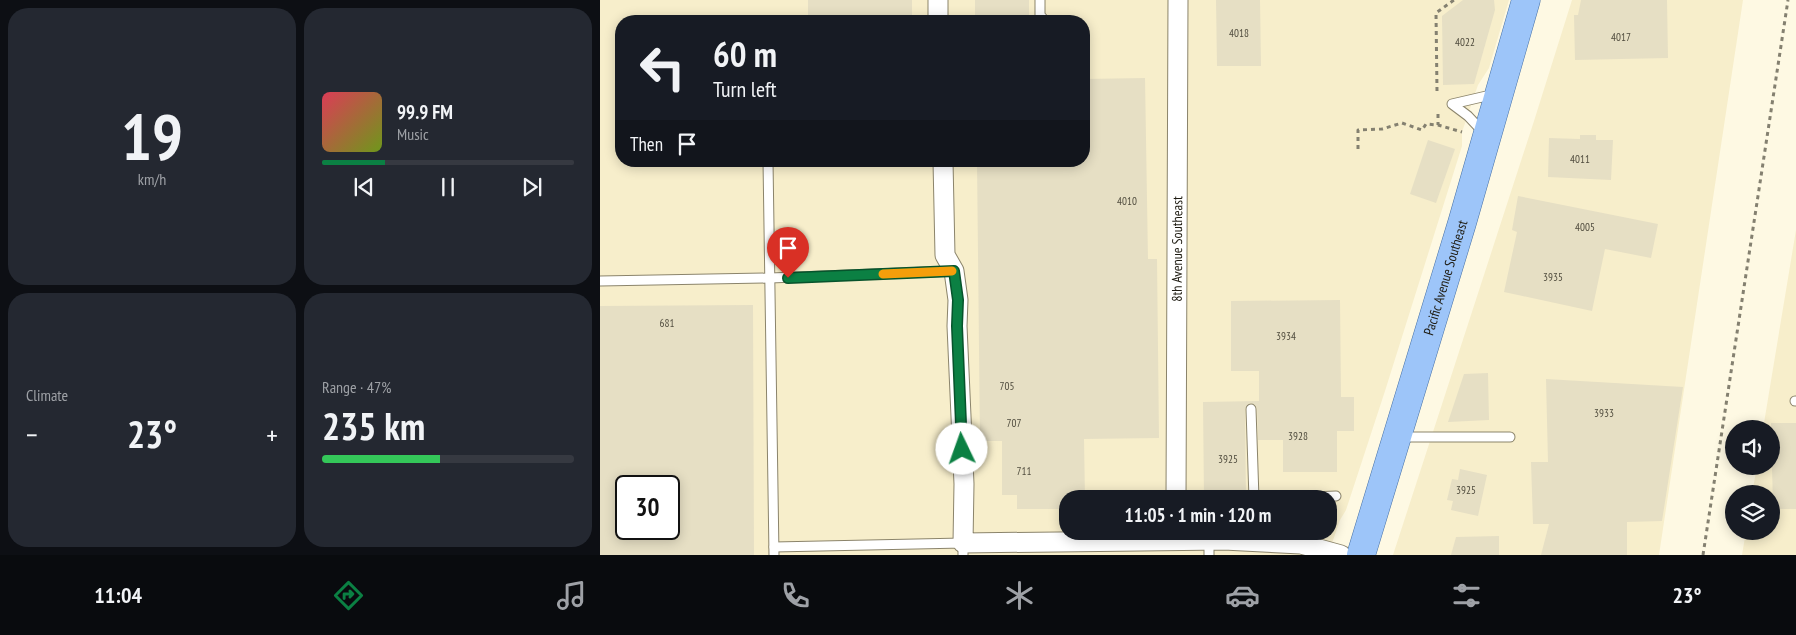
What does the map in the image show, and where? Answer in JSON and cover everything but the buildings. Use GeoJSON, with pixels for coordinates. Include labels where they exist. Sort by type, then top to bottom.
{"type":"FeatureCollection","features":[{"type":"Feature","properties":{"kind":"main road","name":"Pacific Avenue Southeast"},"geometry":{"type":"LineString","coordinates":[[1361,555],[1397,437],[1475,135],[1501,92],[1526,0]]}},
{"type":"Feature","properties":{"kind":"street"},"geometry":{"type":"LineString","coordinates":[[938,0],[938,15]]}},
{"type":"Feature","properties":{"kind":"street","name":"8th Avenue Southeast"},"geometry":{"type":"LineString","coordinates":[[1176,490],[1178,0]]}},
{"type":"Feature","properties":{"kind":"street"},"geometry":{"type":"LineString","coordinates":[[943,167],[946,255],[954,271],[958,300],[957,334],[964,484],[963,549],[1100,540]]}},
{"type":"Feature","properties":{"kind":"street"},"geometry":{"type":"LineString","coordinates":[[1190,540],[1209,547],[1239,540]]}},
{"type":"Feature","properties":{"kind":"street"},"geometry":{"type":"LineString","coordinates":[[1278,540],[1341,555]]}},
{"type":"Feature","properties":{"kind":"lane"},"geometry":{"type":"LineString","coordinates":[[1040,0],[1040,15]]}},
{"type":"Feature","properties":{"kind":"lane"},"geometry":{"type":"LineString","coordinates":[[1475,135],[1468,116],[1452,104],[1501,92]]}},
{"type":"Feature","properties":{"kind":"lane"},"geometry":{"type":"LineString","coordinates":[[768,167],[774,551],[963,549]]}},
{"type":"Feature","properties":{"kind":"lane"},"geometry":{"type":"LineString","coordinates":[[600,281],[770,278],[954,271]]}},
{"type":"Feature","properties":{"kind":"lane"},"geometry":{"type":"LineString","coordinates":[[1251,409],[1254,490]]}},
{"type":"Feature","properties":{"kind":"lane"},"geometry":{"type":"LineString","coordinates":[[1397,437],[1510,437]]}},
{"type":"Feature","properties":{"kind":"path"},"geometry":{"type":"LineString","coordinates":[[1437,91],[1436,13],[1454,0]]}},
{"type":"Feature","properties":{"kind":"path"},"geometry":{"type":"LineString","coordinates":[[1703,555],[1788,0]]}},
{"type":"Feature","properties":{"kind":"path"},"geometry":{"type":"LineString","coordinates":[[1438,114],[1438,124]]}},
{"type":"Feature","properties":{"kind":"path"},"geometry":{"type":"LineString","coordinates":[[1358,149],[1358,130],[1382,129],[1402,124],[1422,130],[1426,124],[1438,124],[1475,135]]}},
{"type":"Feature","properties":{"kind":"shaded area"},"geometry":{"type":"Polygon","coordinates":[[[600,0],[1509,0],[1489,68],[1478,85],[1462,132],[1462,146],[1385,391],[1346,510],[1337,529],[1337,490],[1059,490],[1059,540],[1333,540],[1328,555],[600,555],[600,0]]]}},
{"type":"Feature","properties":{"kind":"shaded area"},"geometry":{"type":"Polygon","coordinates":[[[1572,0],[1743,0],[1659,555],[1393,555],[1534,121],[1572,0]]]}},
{"type":"Feature","properties":{"kind":"shaded area"},"geometry":{"type":"Polygon","coordinates":[[[1796,230],[1796,555],[1742,555],[1744,540],[1780,540],[1780,485],[1754,485],[1755,475],[1780,475],[1780,420],[1764,420],[1796,230]]]}},
{"type":"Feature","properties":{"kind":"slow traffic"},"geometry":{"type":"LineString","coordinates":[[883,274],[952,271]]}},
{"type":"Feature","properties":{"kind":"route"},"geometry":{"type":"LineString","coordinates":[[788,278],[954,271],[958,300],[957,326],[962,449]]}}]}
